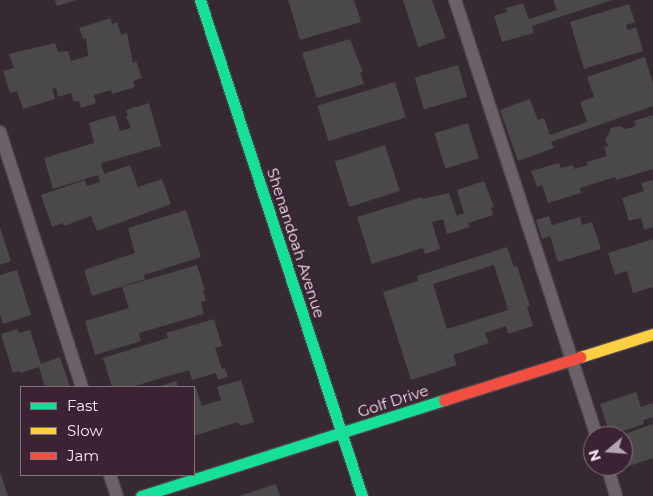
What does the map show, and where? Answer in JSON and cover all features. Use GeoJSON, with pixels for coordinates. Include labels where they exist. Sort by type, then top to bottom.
{"type":"FeatureCollection","features":[{"type":"Feature","properties":{"kind":"street","name":"Shenandoah Avenue"},"geometry":{"type":"LineString","coordinates":[[200,0],[362,496]]}},
{"type":"Feature","properties":{"kind":"street","name":"Golf Drive"},"geometry":{"type":"LineString","coordinates":[[141,496],[653,334]]}},
{"type":"Feature","properties":{"kind":"lane"},"geometry":{"type":"LineString","coordinates":[[455,0],[594,426]]}},
{"type":"Feature","properties":{"kind":"lane"},"geometry":{"type":"LineString","coordinates":[[0,132],[82,386]]}},
{"type":"Feature","properties":{"kind":"lane"},"geometry":{"type":"LineString","coordinates":[[110,476],[117,496]]}},
{"type":"Feature","properties":{"kind":"lane"},"geometry":{"type":"LineString","coordinates":[[609,476],[616,496]]}},
{"type":"Feature","properties":{"kind":"building"},"geometry":{"type":"Polygon","coordinates":[[[55,0],[76,0],[57,6],[55,0]]]}},
{"type":"Feature","properties":{"kind":"building"},"geometry":{"type":"Polygon","coordinates":[[[288,0],[354,0],[361,22],[300,40],[288,0]]]}},
{"type":"Feature","properties":{"kind":"building"},"geometry":{"type":"Polygon","coordinates":[[[403,0],[432,0],[446,38],[418,47],[403,0]]]}},
{"type":"Feature","properties":{"kind":"building"},"geometry":{"type":"Polygon","coordinates":[[[553,0],[612,0],[532,26],[534,33],[502,42],[494,16],[507,12],[506,8],[523,3],[529,19],[557,10],[553,0]]]}},
{"type":"Feature","properties":{"kind":"building"},"geometry":{"type":"Polygon","coordinates":[[[629,4],[635,22],[626,25],[628,30],[636,27],[643,51],[584,69],[570,22],[629,4]]]}},
{"type":"Feature","properties":{"kind":"building"},"geometry":{"type":"Polygon","coordinates":[[[111,18],[112,24],[117,22],[121,35],[127,33],[133,63],[136,61],[142,78],[133,81],[135,87],[112,94],[111,90],[94,95],[96,103],[81,108],[79,101],[74,102],[71,93],[58,97],[56,88],[52,89],[55,99],[23,109],[17,91],[10,93],[3,71],[14,68],[9,54],[55,43],[58,52],[68,51],[71,61],[88,56],[86,38],[83,39],[79,28],[111,18]]]}},
{"type":"Feature","properties":{"kind":"building"},"geometry":{"type":"Polygon","coordinates":[[[350,39],[363,72],[360,72],[364,84],[317,98],[302,53],[350,39]]]}},
{"type":"Feature","properties":{"kind":"building"},"geometry":{"type":"Polygon","coordinates":[[[645,57],[653,84],[653,106],[551,142],[554,148],[518,161],[500,110],[530,99],[538,120],[544,118],[550,135],[587,122],[580,102],[594,97],[587,77],[645,57]]]}},
{"type":"Feature","properties":{"kind":"building"},"geometry":{"type":"Polygon","coordinates":[[[458,65],[467,97],[424,109],[415,77],[458,65]]]}},
{"type":"Feature","properties":{"kind":"building"},"geometry":{"type":"Polygon","coordinates":[[[395,82],[406,117],[328,141],[318,106],[395,82]]]}},
{"type":"Feature","properties":{"kind":"building"},"geometry":{"type":"Polygon","coordinates":[[[149,103],[161,146],[101,163],[104,174],[130,165],[138,187],[162,179],[171,204],[97,231],[91,216],[64,226],[63,223],[52,227],[41,195],[85,180],[87,186],[100,182],[98,175],[53,189],[44,158],[94,143],[89,123],[115,115],[120,131],[131,128],[126,117],[128,116],[126,110],[149,103]]]}},
{"type":"Feature","properties":{"kind":"building"},"geometry":{"type":"Polygon","coordinates":[[[653,115],[653,169],[616,180],[615,177],[580,188],[581,193],[548,203],[542,185],[537,187],[531,171],[559,163],[561,168],[573,165],[574,169],[588,165],[587,162],[607,156],[604,147],[609,146],[605,141],[611,128],[619,126],[626,129],[636,126],[634,121],[653,115]]]}},
{"type":"Feature","properties":{"kind":"building"},"geometry":{"type":"Polygon","coordinates":[[[468,123],[479,158],[445,169],[435,133],[468,123]]]}},
{"type":"Feature","properties":{"kind":"building"},"geometry":{"type":"Polygon","coordinates":[[[385,145],[400,191],[349,207],[335,161],[385,145]]]}},
{"type":"Feature","properties":{"kind":"building"},"geometry":{"type":"Polygon","coordinates":[[[653,180],[653,227],[644,230],[641,218],[629,221],[622,198],[644,191],[641,183],[653,180]]]}},
{"type":"Feature","properties":{"kind":"building"},"geometry":{"type":"Polygon","coordinates":[[[484,181],[494,207],[491,208],[493,215],[468,223],[470,227],[447,234],[443,219],[432,222],[440,249],[425,254],[423,248],[372,264],[357,217],[422,197],[423,199],[449,193],[457,216],[464,213],[457,190],[484,181]]]}},
{"type":"Feature","properties":{"kind":"building"},"geometry":{"type":"Polygon","coordinates":[[[186,210],[201,257],[144,275],[145,279],[92,296],[84,270],[135,253],[128,228],[186,210]]]}},
{"type":"Feature","properties":{"kind":"building"},"geometry":{"type":"Polygon","coordinates":[[[549,216],[552,225],[580,217],[582,225],[592,222],[601,249],[558,262],[550,236],[542,239],[536,220],[549,216]]]}},
{"type":"Feature","properties":{"kind":"building"},"geometry":{"type":"Polygon","coordinates":[[[0,227],[11,261],[0,265],[0,227]]]}},
{"type":"Feature","properties":{"kind":"building"},"geometry":{"type":"Polygon","coordinates":[[[653,239],[653,287],[633,293],[627,271],[615,275],[608,253],[653,239]]]}},
{"type":"Feature","properties":{"kind":"building"},"geometry":{"type":"Polygon","coordinates":[[[507,247],[514,267],[517,266],[530,306],[527,307],[533,326],[508,334],[506,326],[485,333],[489,343],[453,355],[457,365],[411,380],[383,292],[418,281],[417,276],[507,247]],[[494,265],[433,284],[447,329],[508,310],[494,265]]]}},
{"type":"Feature","properties":{"kind":"building"},"geometry":{"type":"Polygon","coordinates":[[[197,265],[205,290],[203,291],[206,301],[201,302],[204,314],[139,333],[141,341],[95,355],[85,321],[129,308],[122,287],[197,265]]]}},
{"type":"Feature","properties":{"kind":"building"},"geometry":{"type":"Polygon","coordinates":[[[17,270],[31,315],[3,324],[0,314],[0,275],[17,270]]]}},
{"type":"Feature","properties":{"kind":"building"},"geometry":{"type":"Polygon","coordinates":[[[214,319],[222,346],[215,348],[222,369],[225,368],[228,377],[218,380],[216,373],[192,380],[189,370],[134,386],[112,386],[103,358],[168,338],[166,333],[214,319]]]}},
{"type":"Feature","properties":{"kind":"building"},"geometry":{"type":"Polygon","coordinates":[[[17,329],[19,333],[30,330],[41,364],[60,357],[70,386],[45,386],[39,367],[20,373],[19,371],[13,373],[1,334],[17,329]]]}},
{"type":"Feature","properties":{"kind":"building"},"geometry":{"type":"Polygon","coordinates":[[[241,380],[254,422],[240,426],[238,422],[195,436],[195,388],[202,406],[221,400],[217,387],[241,380]]]}},
{"type":"Feature","properties":{"kind":"building"},"geometry":{"type":"Polygon","coordinates":[[[176,381],[178,386],[161,386],[176,381]]]}},
{"type":"Feature","properties":{"kind":"building"},"geometry":{"type":"Polygon","coordinates":[[[636,392],[641,407],[653,403],[653,417],[643,420],[644,424],[633,428],[633,426],[607,426],[600,404],[636,392]]]}},
{"type":"Feature","properties":{"kind":"building"},"geometry":{"type":"Polygon","coordinates":[[[653,424],[653,458],[633,465],[633,431],[653,424]]]}},
{"type":"Feature","properties":{"kind":"building"},"geometry":{"type":"Polygon","coordinates":[[[0,471],[8,496],[0,496],[0,471]]]}},
{"type":"Feature","properties":{"kind":"building"},"geometry":{"type":"Polygon","coordinates":[[[276,484],[280,496],[239,496],[276,484]]]}},
{"type":"Feature","properties":{"kind":"traffic: fast"},"geometry":{"type":"LineString","coordinates":[[200,0],[362,496]]}},
{"type":"Feature","properties":{"kind":"traffic: fast"},"geometry":{"type":"LineString","coordinates":[[141,496],[444,400]]}},
{"type":"Feature","properties":{"kind":"traffic: slow"},"geometry":{"type":"LineString","coordinates":[[580,357],[653,334]]}},
{"type":"Feature","properties":{"kind":"traffic: jam"},"geometry":{"type":"LineString","coordinates":[[444,400],[580,357]]}}]}
